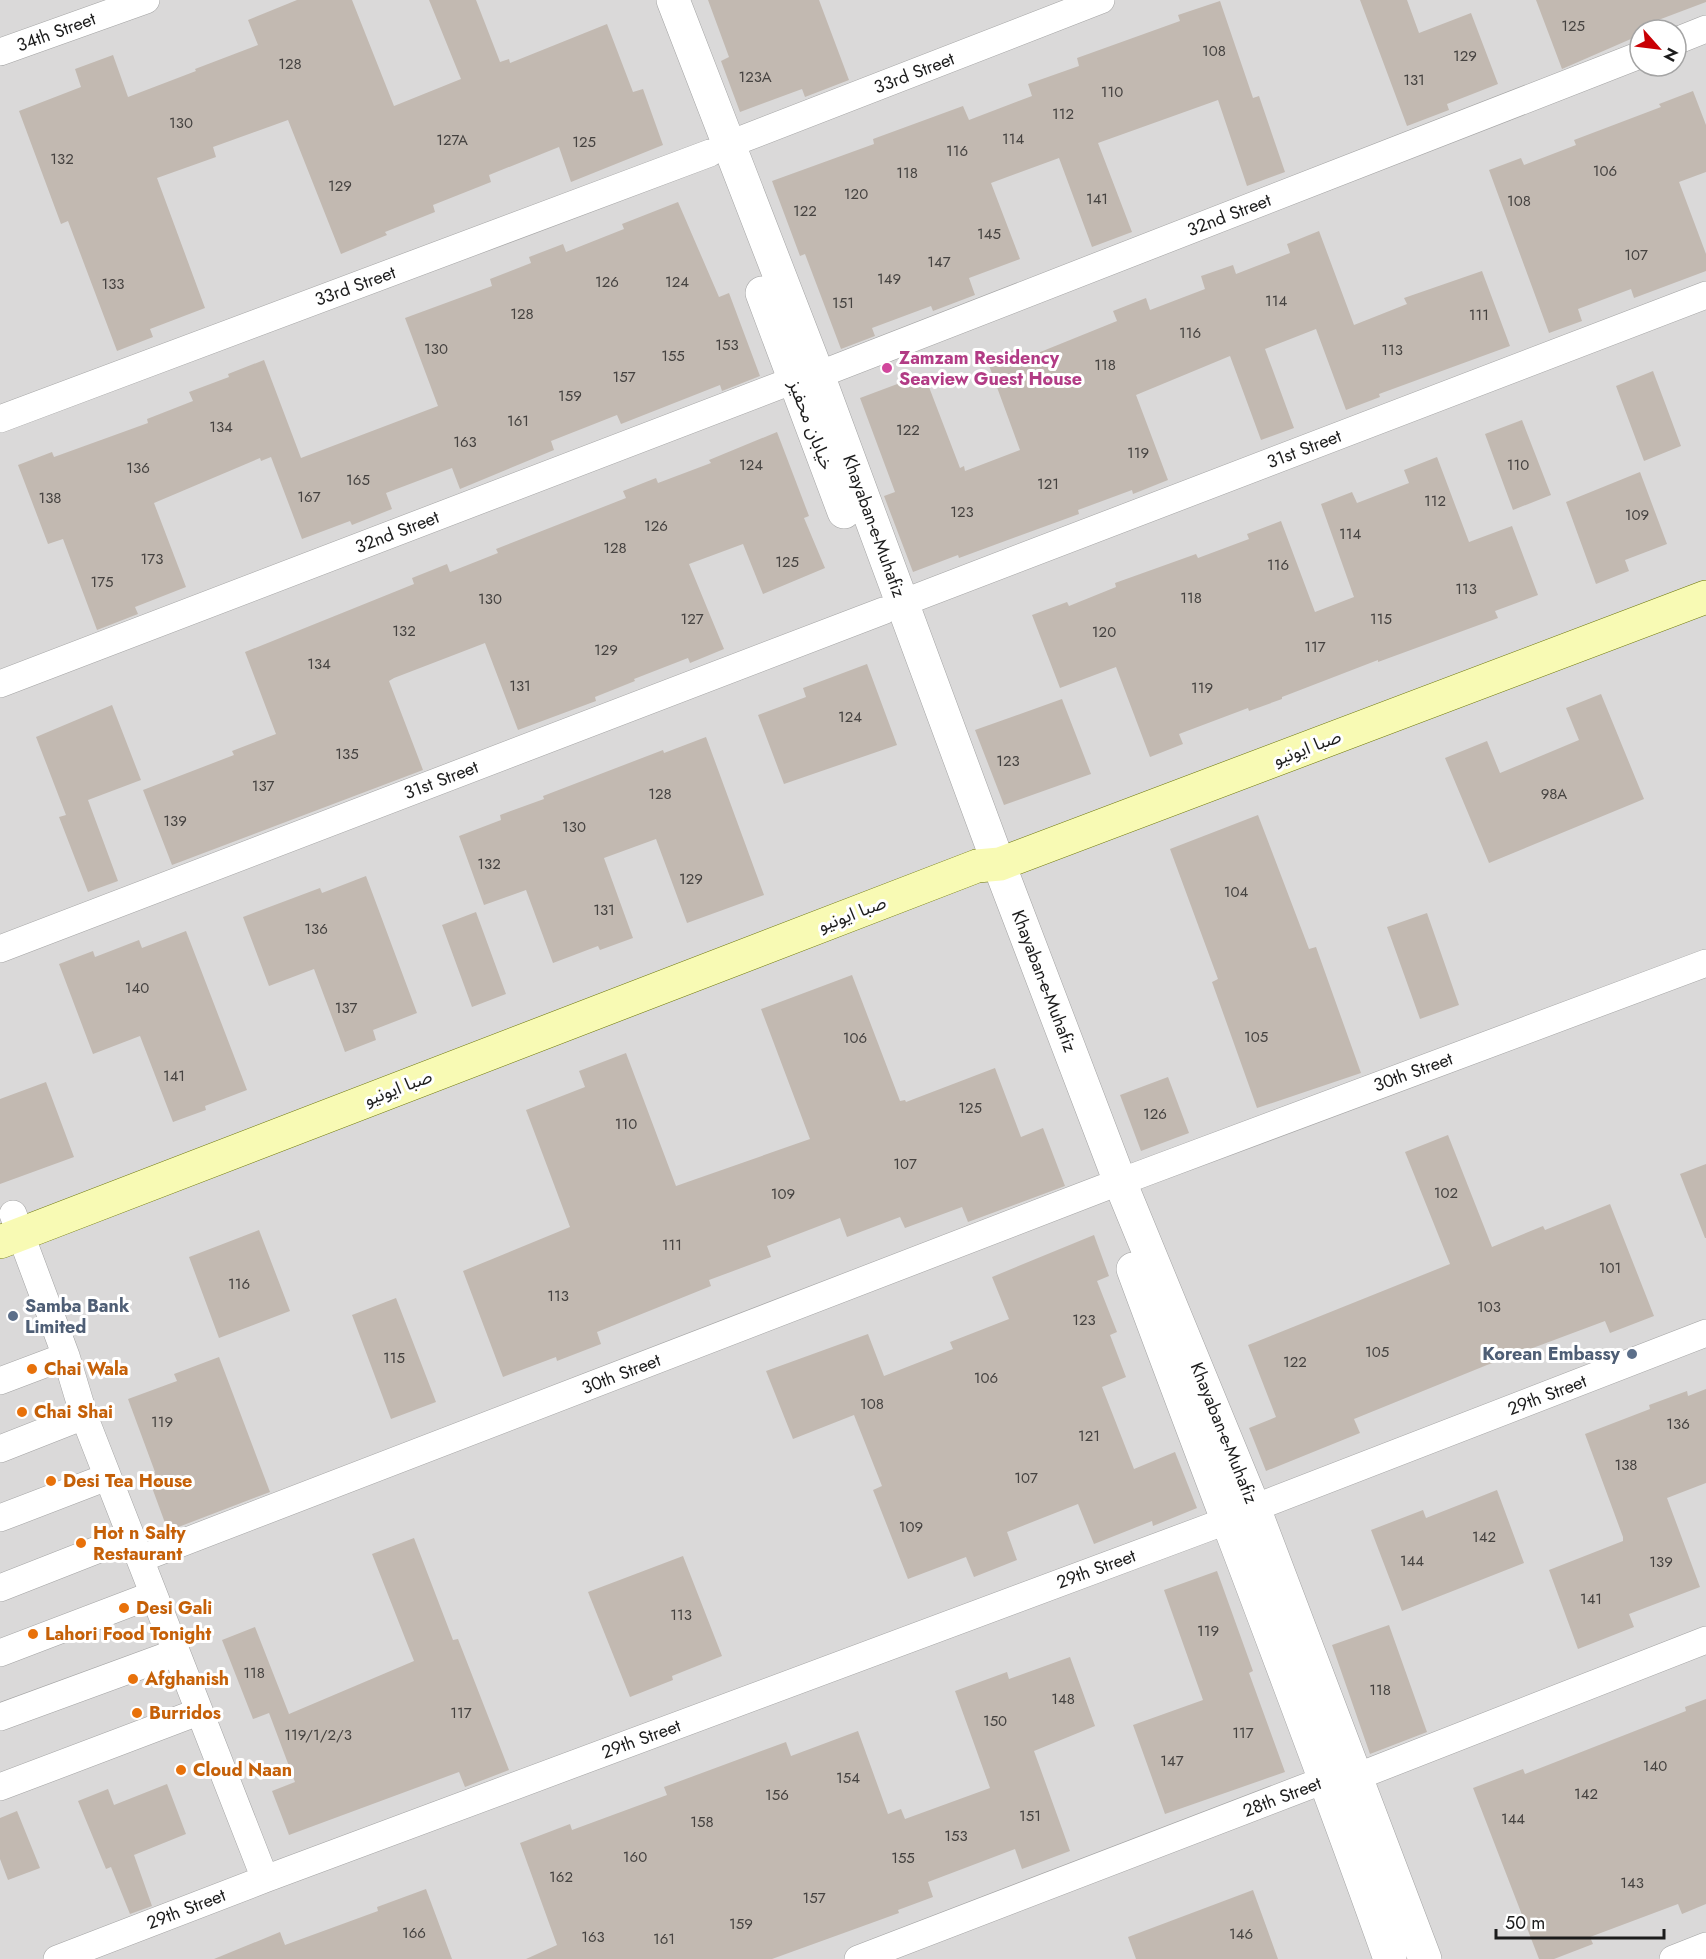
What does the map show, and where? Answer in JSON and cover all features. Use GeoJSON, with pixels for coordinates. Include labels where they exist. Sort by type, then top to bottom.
{"type":"FeatureCollection","features":[{"type":"Feature","properties":{"kind":"main road","name":"صبا ایونیو"},"geometry":{"type":"LineString","coordinates":[[9,1227],[985,856],[1706,577]]}},
{"type":"Feature","properties":{"kind":"main road","name":"صبا ایونیو"},"geometry":{"type":"LineString","coordinates":[[985,856],[1706,597]]}},
{"type":"Feature","properties":{"kind":"street","name":"خیابان محفیز"},"geometry":{"type":"LineString","coordinates":[[652,0],[719,149],[985,856]]}},
{"type":"Feature","properties":{"kind":"street"},"geometry":{"type":"LineString","coordinates":[[673,0],[719,149]]}},
{"type":"Feature","properties":{"kind":"street","name":"33rd Street"},"geometry":{"type":"LineString","coordinates":[[0,419],[719,149],[1101,0]]}},
{"type":"Feature","properties":{"kind":"street","name":"34th Street"},"geometry":{"type":"LineString","coordinates":[[0,52],[134,2]]}},
{"type":"Feature","properties":{"kind":"street"},"geometry":{"type":"LineString","coordinates":[[1688,36],[1706,29]]}},
{"type":"Feature","properties":{"kind":"street","name":"32nd Street"},"geometry":{"type":"LineString","coordinates":[[0,684],[806,378],[1628,60]]}},
{"type":"Feature","properties":{"kind":"street","name":"31st Street"},"geometry":{"type":"LineString","coordinates":[[0,949],[1706,295]]}},
{"type":"Feature","properties":{"kind":"street","name":"Khayaban-e-Muhafiz"},"geometry":{"type":"LineString","coordinates":[[985,856],[1341,1778],[1425,1959]]}},
{"type":"Feature","properties":{"kind":"street","name":"30th Street"},"geometry":{"type":"LineString","coordinates":[[0,1588],[135,1548],[1706,963]]}},
{"type":"Feature","properties":{"kind":"street"},"geometry":{"type":"LineString","coordinates":[[9,1227],[66,1356],[84,1416],[107,1477],[265,1879]]}},
{"type":"Feature","properties":{"kind":"street","name":"29th Street"},"geometry":{"type":"LineString","coordinates":[[57,1959],[265,1879],[1240,1515],[1706,1333]]}},
{"type":"Feature","properties":{"kind":"street"},"geometry":{"type":"LineString","coordinates":[[0,1381],[66,1356]]}},
{"type":"Feature","properties":{"kind":"street"},"geometry":{"type":"LineString","coordinates":[[0,1449],[84,1416]]}},
{"type":"Feature","properties":{"kind":"street"},"geometry":{"type":"LineString","coordinates":[[0,1518],[107,1477]]}},
{"type":"Feature","properties":{"kind":"street"},"geometry":{"type":"LineString","coordinates":[[0,1653],[152,1595]]}},
{"type":"Feature","properties":{"kind":"street","name":"28th Street"},"geometry":{"type":"LineString","coordinates":[[858,1959],[1706,1640]]}},
{"type":"Feature","properties":{"kind":"street"},"geometry":{"type":"LineString","coordinates":[[0,1718],[175,1653]]}},
{"type":"Feature","properties":{"kind":"street"},"geometry":{"type":"LineString","coordinates":[[0,1787],[198,1712]]}},
{"type":"Feature","properties":{"kind":"street","name":"Khayaban-e-Muhafiz"},"geometry":{"type":"LineString","coordinates":[[1341,1778],[1390,1959]]}},
{"type":"Feature","properties":{"kind":"street"},"geometry":{"type":"LineString","coordinates":[[1673,1959],[1706,1946]]}},
{"type":"Feature","properties":{"kind":"shaded area"},"geometry":{"type":"Polygon","coordinates":[[[0,0],[1706,0],[1706,1959],[0,1959],[0,0]]]}},
{"type":"Feature","properties":{"kind":"building"},"geometry":{"type":"Polygon","coordinates":[[[297,0],[352,0],[394,106],[461,79],[429,0],[476,0],[500,62],[509,59],[510,63],[607,24],[633,92],[643,89],[663,145],[571,182],[559,147],[489,175],[491,182],[433,205],[435,212],[385,232],[387,235],[341,254],[288,120],[213,147],[216,157],[157,178],[205,308],[150,329],[153,337],[117,351],[68,221],[61,224],[19,111],[81,87],[75,69],[113,55],[128,97],[196,71],[195,69],[258,45],[248,20],[297,0]]]}},
{"type":"Feature","properties":{"kind":"building"},"geometry":{"type":"Polygon","coordinates":[[[708,0],[819,0],[849,80],[805,97],[802,89],[740,112],[721,61],[729,57],[708,0]]]}},
{"type":"Feature","properties":{"kind":"building"},"geometry":{"type":"Polygon","coordinates":[[[1360,0],[1407,0],[1419,33],[1471,13],[1498,84],[1447,104],[1449,110],[1407,126],[1360,0]]]}},
{"type":"Feature","properties":{"kind":"building"},"geometry":{"type":"Polygon","coordinates":[[[1536,0],[1706,0],[1706,2],[1664,18],[1628,18],[1628,40],[1562,69],[1536,0]]]}},
{"type":"Feature","properties":{"kind":"building"},"geometry":{"type":"Polygon","coordinates":[[[1220,1],[1253,98],[1259,96],[1285,172],[1247,186],[1218,100],[1098,143],[1132,232],[1092,247],[1059,158],[991,183],[1020,259],[969,278],[975,295],[933,311],[931,306],[872,328],[875,336],[841,349],[805,254],[800,256],[772,181],[874,144],[873,139],[963,106],[969,120],[1032,96],[1028,84],[1079,66],[1077,58],[1180,21],[1178,15],[1220,1]]]}},
{"type":"Feature","properties":{"kind":"building"},"geometry":{"type":"Polygon","coordinates":[[[1693,91],[1706,125],[1706,172],[1679,182],[1706,254],[1706,271],[1634,298],[1631,289],[1578,309],[1582,321],[1549,333],[1489,170],[1521,158],[1524,165],[1576,145],[1574,140],[1661,107],[1659,104],[1693,91]]]}},
{"type":"Feature","properties":{"kind":"building"},"geometry":{"type":"Polygon","coordinates":[[[678,202],[719,297],[729,293],[760,376],[722,391],[720,385],[621,424],[617,415],[551,441],[554,450],[460,489],[452,468],[386,493],[392,509],[352,525],[350,521],[302,539],[271,457],[261,461],[260,458],[154,503],[186,587],[135,607],[138,614],[97,630],[63,539],[48,544],[18,465],[52,452],[54,457],[148,423],[147,419],[193,401],[189,392],[229,377],[228,374],[264,360],[301,458],[438,406],[405,318],[492,286],[490,279],[531,263],[529,257],[563,244],[566,252],[624,229],[622,224],[678,202]]]}},
{"type":"Feature","properties":{"kind":"building"},"geometry":{"type":"Polygon","coordinates":[[[1319,231],[1354,325],[1407,304],[1404,298],[1482,271],[1510,346],[1379,394],[1380,397],[1346,410],[1316,329],[1265,349],[1294,428],[1261,440],[1230,356],[1136,395],[1168,480],[1133,494],[1132,490],[1078,510],[1079,514],[959,558],[958,555],[913,572],[884,496],[895,492],[860,398],[924,374],[960,468],[964,466],[965,471],[1020,450],[987,360],[1019,348],[1023,359],[1117,321],[1113,311],[1146,298],[1150,310],[1205,289],[1201,276],[1233,265],[1236,274],[1290,253],[1287,244],[1319,231]]]}},
{"type":"Feature","properties":{"kind":"building"},"geometry":{"type":"Polygon","coordinates":[[[1653,371],[1681,446],[1644,461],[1616,386],[1653,371]]]}},
{"type":"Feature","properties":{"kind":"building"},"geometry":{"type":"Polygon","coordinates":[[[1522,420],[1551,495],[1513,510],[1485,434],[1522,420]]]}},
{"type":"Feature","properties":{"kind":"building"},"geometry":{"type":"Polygon","coordinates":[[[777,432],[809,516],[804,518],[825,568],[763,594],[743,544],[689,564],[724,649],[690,663],[688,658],[634,679],[635,681],[595,697],[596,701],[518,730],[485,643],[394,678],[389,681],[423,770],[172,865],[143,790],[234,755],[232,751],[276,734],[245,652],[414,584],[412,578],[447,564],[450,572],[498,553],[496,549],[626,498],[623,491],[656,478],[658,483],[711,463],[709,460],[777,432]]]}},
{"type":"Feature","properties":{"kind":"building"},"geometry":{"type":"Polygon","coordinates":[[[1437,457],[1469,542],[1512,526],[1538,595],[1495,611],[1498,618],[1378,662],[1378,660],[1249,711],[1248,708],[1179,734],[1183,744],[1150,757],[1116,667],[1060,688],[1032,615],[1067,602],[1069,606],[1116,587],[1115,583],[1196,554],[1198,558],[1249,539],[1247,534],[1281,521],[1315,612],[1354,597],[1321,504],[1352,492],[1357,503],[1409,483],[1404,470],[1437,457]]]}},
{"type":"Feature","properties":{"kind":"building"},"geometry":{"type":"Polygon","coordinates":[[[1640,472],[1667,544],[1625,560],[1629,571],[1596,584],[1566,502],[1640,472]]]}},
{"type":"Feature","properties":{"kind":"building"},"geometry":{"type":"Polygon","coordinates":[[[867,664],[897,745],[784,784],[758,715],[806,697],[803,688],[867,664]]]}},
{"type":"Feature","properties":{"kind":"building"},"geometry":{"type":"Polygon","coordinates":[[[1601,694],[1644,799],[1489,863],[1445,758],[1487,741],[1500,773],[1579,740],[1566,708],[1601,694]]]}},
{"type":"Feature","properties":{"kind":"building"},"geometry":{"type":"Polygon","coordinates":[[[1062,699],[1091,774],[1004,805],[975,730],[1062,699]]]}},
{"type":"Feature","properties":{"kind":"building"},"geometry":{"type":"Polygon","coordinates":[[[112,705],[141,780],[88,800],[118,881],[88,892],[59,817],[66,815],[36,737],[112,705]]]}},
{"type":"Feature","properties":{"kind":"building"},"geometry":{"type":"Polygon","coordinates":[[[706,737],[764,895],[687,923],[656,839],[604,858],[633,938],[600,950],[598,946],[553,963],[526,890],[484,905],[459,836],[501,820],[500,815],[544,799],[543,796],[663,750],[664,753],[706,737]]]}},
{"type":"Feature","properties":{"kind":"building"},"geometry":{"type":"Polygon","coordinates":[[[1258,815],[1309,949],[1316,947],[1361,1073],[1257,1108],[1212,982],[1218,979],[1170,849],[1258,815]]]}},
{"type":"Feature","properties":{"kind":"building"},"geometry":{"type":"Polygon","coordinates":[[[366,876],[417,1013],[373,1030],[376,1040],[345,1052],[314,969],[269,986],[243,917],[320,888],[322,893],[366,876]]]}},
{"type":"Feature","properties":{"kind":"building"},"geometry":{"type":"Polygon","coordinates":[[[476,912],[506,994],[472,1007],[442,925],[476,912]]]}},
{"type":"Feature","properties":{"kind":"building"},"geometry":{"type":"Polygon","coordinates":[[[1427,913],[1459,1005],[1420,1019],[1387,927],[1427,913]]]}},
{"type":"Feature","properties":{"kind":"building"},"geometry":{"type":"Polygon","coordinates":[[[186,931],[247,1090],[205,1106],[206,1110],[173,1122],[140,1036],[93,1054],[59,964],[93,951],[95,957],[139,940],[142,948],[186,931]]]}},
{"type":"Feature","properties":{"kind":"building"},"geometry":{"type":"Polygon","coordinates":[[[852,975],[900,1101],[905,1100],[906,1102],[995,1068],[1021,1137],[1043,1128],[1065,1186],[968,1222],[962,1207],[905,1228],[900,1217],[847,1237],[840,1218],[767,1246],[771,1257],[709,1280],[711,1286],[597,1332],[601,1344],[557,1361],[556,1357],[503,1377],[463,1271],[570,1227],[526,1110],[585,1087],[579,1071],[626,1053],[676,1186],[810,1139],[761,1009],[852,975]]]}},
{"type":"Feature","properties":{"kind":"building"},"geometry":{"type":"Polygon","coordinates":[[[1168,1077],[1189,1133],[1141,1151],[1120,1095],[1168,1077]]]}},
{"type":"Feature","properties":{"kind":"building"},"geometry":{"type":"Polygon","coordinates":[[[46,1082],[74,1157],[0,1184],[0,1099],[46,1082]]]}},
{"type":"Feature","properties":{"kind":"building"},"geometry":{"type":"Polygon","coordinates":[[[1448,1135],[1492,1247],[1543,1226],[1545,1230],[1610,1204],[1654,1316],[1610,1333],[1605,1321],[1487,1365],[1354,1419],[1360,1433],[1266,1471],[1249,1428],[1276,1417],[1248,1345],[1450,1264],[1405,1152],[1448,1135]]]}},
{"type":"Feature","properties":{"kind":"building"},"geometry":{"type":"Polygon","coordinates":[[[1706,1164],[1706,1238],[1705,1238],[1680,1174],[1706,1164]]]}},
{"type":"Feature","properties":{"kind":"building"},"geometry":{"type":"Polygon","coordinates":[[[259,1230],[290,1311],[219,1338],[189,1257],[259,1230]]]}},
{"type":"Feature","properties":{"kind":"building"},"geometry":{"type":"Polygon","coordinates":[[[1094,1235],[1109,1276],[1097,1281],[1117,1332],[1110,1335],[1126,1377],[1102,1387],[1134,1469],[1175,1452],[1197,1508],[1153,1526],[1152,1521],[1094,1544],[1078,1504],[1007,1532],[1017,1560],[974,1577],[966,1557],[908,1579],[873,1490],[882,1486],[854,1415],[793,1439],[766,1371],[868,1334],[884,1376],[953,1349],[950,1342],[1009,1319],[992,1277],[1094,1235]]]}},
{"type":"Feature","properties":{"kind":"building"},"geometry":{"type":"Polygon","coordinates":[[[396,1298],[436,1402],[391,1419],[352,1315],[396,1298]]]}},
{"type":"Feature","properties":{"kind":"building"},"geometry":{"type":"Polygon","coordinates":[[[219,1357],[270,1492],[168,1531],[147,1474],[155,1472],[128,1399],[177,1381],[174,1374],[219,1357]]]}},
{"type":"Feature","properties":{"kind":"building"},"geometry":{"type":"Polygon","coordinates":[[[1706,1389],[1706,1483],[1667,1498],[1700,1587],[1629,1614],[1634,1627],[1578,1649],[1549,1570],[1623,1541],[1585,1434],[1650,1409],[1649,1405],[1687,1391],[1688,1396],[1706,1389]]]}},
{"type":"Feature","properties":{"kind":"building"},"geometry":{"type":"Polygon","coordinates":[[[1497,1490],[1524,1563],[1402,1611],[1371,1530],[1423,1510],[1426,1518],[1497,1490]]]}},
{"type":"Feature","properties":{"kind":"building"},"geometry":{"type":"Polygon","coordinates":[[[414,1538],[453,1640],[458,1639],[509,1770],[465,1787],[459,1772],[289,1835],[272,1791],[295,1782],[269,1713],[253,1719],[222,1640],[255,1627],[289,1714],[414,1661],[372,1554],[414,1538]]]}},
{"type":"Feature","properties":{"kind":"building"},"geometry":{"type":"Polygon","coordinates":[[[683,1556],[722,1656],[672,1676],[673,1680],[630,1697],[588,1592],[683,1556]]]}},
{"type":"Feature","properties":{"kind":"building"},"geometry":{"type":"Polygon","coordinates":[[[1217,1571],[1253,1671],[1249,1673],[1285,1772],[1165,1814],[1133,1725],[1203,1700],[1164,1590],[1217,1571]]]}},
{"type":"Feature","properties":{"kind":"building"},"geometry":{"type":"Polygon","coordinates":[[[1389,1625],[1427,1732],[1370,1754],[1332,1645],[1389,1625]]]}},
{"type":"Feature","properties":{"kind":"building"},"geometry":{"type":"Polygon","coordinates":[[[1070,1657],[1095,1726],[1034,1751],[1070,1851],[1022,1869],[1015,1849],[928,1882],[933,1897],[898,1910],[899,1913],[772,1959],[526,1959],[557,1945],[520,1843],[570,1824],[572,1830],[667,1795],[664,1787],[786,1742],[791,1756],[858,1731],[888,1814],[901,1809],[905,1819],[990,1788],[955,1691],[1007,1672],[1009,1679],[1070,1657]]]}},
{"type":"Feature","properties":{"kind":"building"},"geometry":{"type":"Polygon","coordinates":[[[1706,1699],[1706,1904],[1682,1914],[1678,1904],[1590,1937],[1593,1944],[1554,1959],[1539,1959],[1473,1788],[1523,1769],[1525,1774],[1686,1711],[1685,1707],[1706,1699]]]}},
{"type":"Feature","properties":{"kind":"building"},"geometry":{"type":"Polygon","coordinates":[[[167,1784],[186,1834],[134,1855],[152,1906],[130,1914],[111,1867],[106,1869],[78,1801],[108,1789],[114,1805],[167,1784]]]}},
{"type":"Feature","properties":{"kind":"building"},"geometry":{"type":"Polygon","coordinates":[[[17,1811],[40,1868],[8,1880],[0,1859],[0,1818],[17,1811]]]}},
{"type":"Feature","properties":{"kind":"building"},"geometry":{"type":"Polygon","coordinates":[[[426,1889],[452,1959],[214,1959],[280,1932],[285,1945],[378,1911],[377,1907],[426,1889]]]}},
{"type":"Feature","properties":{"kind":"building"},"geometry":{"type":"Polygon","coordinates":[[[1253,1890],[1278,1959],[1136,1959],[1128,1937],[1253,1890]]]}},
{"type":"Feature","properties":{"kind":"place","name":"Zamzam Residency Seaview Guest House"},"geometry":{"type":"Point","coordinates":[887,368]}},
{"type":"Feature","properties":{"kind":"place","name":"Samba Bank Limited"},"geometry":{"type":"Point","coordinates":[13,1316]}},
{"type":"Feature","properties":{"kind":"place","name":"Korean Embassy"},"geometry":{"type":"Point","coordinates":[1632,1354]}},
{"type":"Feature","properties":{"kind":"place","name":"Chai Wala"},"geometry":{"type":"Point","coordinates":[32,1369]}},
{"type":"Feature","properties":{"kind":"place","name":"Chai Shai"},"geometry":{"type":"Point","coordinates":[22,1412]}},
{"type":"Feature","properties":{"kind":"place","name":"Desi Tea House"},"geometry":{"type":"Point","coordinates":[51,1481]}},
{"type":"Feature","properties":{"kind":"place","name":"Hot n Salty Restaurant"},"geometry":{"type":"Point","coordinates":[81,1543]}},
{"type":"Feature","properties":{"kind":"place","name":"Desi Gali"},"geometry":{"type":"Point","coordinates":[124,1608]}},
{"type":"Feature","properties":{"kind":"place","name":"Lahori Food Tonight"},"geometry":{"type":"Point","coordinates":[33,1634]}},
{"type":"Feature","properties":{"kind":"place","name":"Afghanish"},"geometry":{"type":"Point","coordinates":[133,1679]}},
{"type":"Feature","properties":{"kind":"place","name":"Burridos"},"geometry":{"type":"Point","coordinates":[137,1713]}},
{"type":"Feature","properties":{"kind":"place","name":"Cloud Naan"},"geometry":{"type":"Point","coordinates":[181,1770]}}]}
